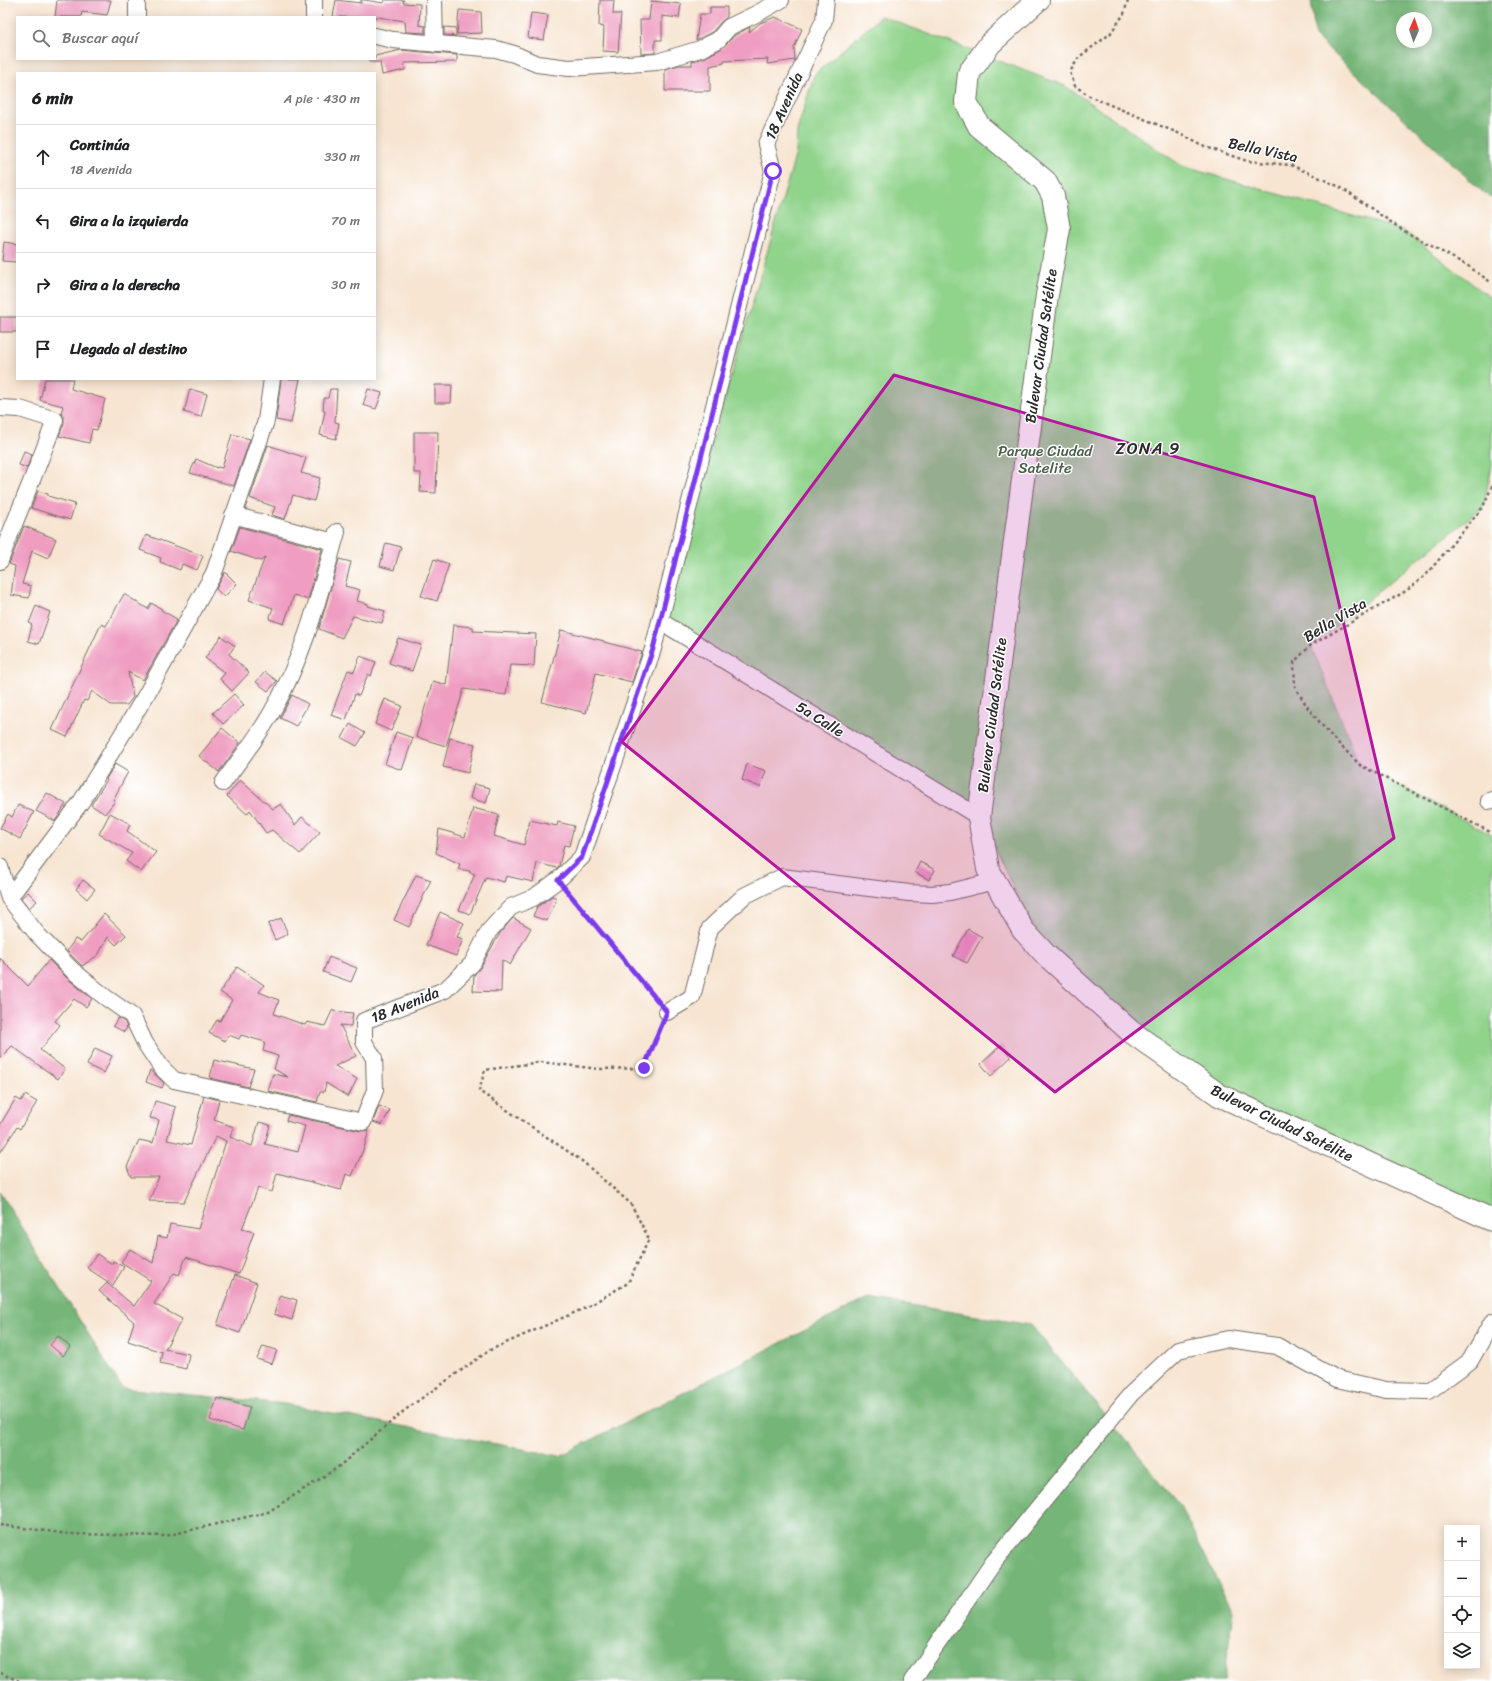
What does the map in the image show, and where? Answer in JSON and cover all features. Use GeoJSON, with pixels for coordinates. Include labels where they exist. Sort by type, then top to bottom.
{"type":"FeatureCollection","features":[{"type":"Feature","properties":{"kind":"street"},"geometry":{"type":"LineString","coordinates":[[137,0],[137,16]]}},
{"type":"Feature","properties":{"kind":"street"},"geometry":{"type":"LineString","coordinates":[[314,0],[314,16]]}},
{"type":"Feature","properties":{"kind":"street"},"geometry":{"type":"LineString","coordinates":[[434,0],[435,44]]}},
{"type":"Feature","properties":{"kind":"street"},"geometry":{"type":"LineString","coordinates":[[376,36],[393,40],[496,49],[514,54],[538,64],[569,68],[657,62],[700,50],[718,40],[729,27],[781,0]]}},
{"type":"Feature","properties":{"kind":"street","name":"18 Avenida"},"geometry":{"type":"LineString","coordinates":[[9,898],[37,934],[72,970],[104,997],[132,1016],[146,1044],[161,1067],[174,1080],[363,1122],[375,1090],[374,1058],[364,1042],[364,1021],[445,990],[472,964],[489,931],[512,908],[533,898],[558,880],[582,857],[653,649],[773,171],[766,144],[824,20],[826,0]]}},
{"type":"Feature","properties":{"kind":"street","name":"Bulevar Ciudad Satélite"},"geometry":{"type":"LineString","coordinates":[[1038,0],[990,44],[969,73],[966,102],[979,126],[1045,181],[1053,196],[1059,229],[1047,295],[979,817],[988,868],[1023,930],[1046,955],[1130,1031],[1203,1084],[1219,1095],[1492,1220]]}},
{"type":"Feature","properties":{"kind":"street"},"geometry":{"type":"LineString","coordinates":[[9,898],[81,802],[146,695],[214,573],[266,421],[272,380]]}},
{"type":"Feature","properties":{"kind":"street"},"geometry":{"type":"LineString","coordinates":[[0,408],[20,409],[55,420],[38,467],[0,561]]}},
{"type":"Feature","properties":{"kind":"street"},"geometry":{"type":"LineString","coordinates":[[223,783],[273,711],[296,663],[307,633],[335,537],[233,515]]}},
{"type":"Feature","properties":{"kind":"street","name":"5a Calle"},"geometry":{"type":"LineString","coordinates":[[660,621],[979,817]]}},
{"type":"Feature","properties":{"kind":"street"},"geometry":{"type":"LineString","coordinates":[[0,867],[9,898]]}},
{"type":"Feature","properties":{"kind":"street"},"geometry":{"type":"LineString","coordinates":[[667,1012],[692,997],[710,928],[744,896],[782,877],[909,893],[932,894],[950,892],[995,881]]}},
{"type":"Feature","properties":{"kind":"street"},"geometry":{"type":"LineString","coordinates":[[912,1681],[992,1564],[1131,1394],[1178,1350],[1228,1339],[1277,1346],[1337,1379],[1386,1390],[1429,1391],[1470,1361],[1492,1322]]}},
{"type":"Feature","properties":{"kind":"path","name":"Bella Vista"},"geometry":{"type":"LineString","coordinates":[[1128,0],[1124,14],[1110,34],[1079,57],[1070,72],[1075,86],[1091,97],[1178,133],[1203,146],[1247,161],[1291,165],[1340,187],[1404,232],[1468,266],[1492,283]]}},
{"type":"Feature","properties":{"kind":"path","name":"Bella Vista"},"geometry":{"type":"LineString","coordinates":[[1492,486],[1483,507],[1426,575],[1406,591],[1311,645],[1294,662],[1295,687],[1308,708],[1332,737],[1360,765],[1492,833]]}},
{"type":"Feature","properties":{"kind":"path"},"geometry":{"type":"LineString","coordinates":[[0,1525],[69,1534],[165,1536],[268,1512],[337,1468],[405,1410],[490,1350],[585,1308],[628,1283],[648,1239],[631,1204],[582,1161],[479,1091],[484,1070],[541,1062],[599,1069],[644,1068],[667,1012],[558,880]]}},
{"type":"Feature","properties":{"kind":"path"},"geometry":{"type":"LineString","coordinates":[[0,1673],[19,1681]]}},
{"type":"Feature","properties":{"kind":"highlighted area"},"geometry":{"type":"Polygon","coordinates":[[[894,375],[1314,497],[1394,838],[1055,1092],[622,742],[894,375]]]}},
{"type":"Feature","properties":{"kind":"green space"},"geometry":{"type":"Polygon","coordinates":[[[1311,0],[1492,0],[1492,198],[1485,194],[1315,36],[1311,0]]]}},
{"type":"Feature","properties":{"kind":"green space","name":"Parque Ciudad Satelite"},"geometry":{"type":"Polygon","coordinates":[[[881,16],[1065,86],[1182,166],[1404,231],[1492,299],[1492,466],[1483,507],[1311,646],[1360,765],[1492,835],[1492,1220],[1198,1081],[1046,955],[979,817],[660,621],[796,153],[797,131],[814,75],[881,16]]]}},
{"type":"Feature","properties":{"kind":"green space"},"geometry":{"type":"Polygon","coordinates":[[[0,1192],[122,1388],[285,1404],[560,1456],[868,1298],[1031,1325],[1179,1504],[1233,1611],[1224,1681],[0,1681],[0,1192]]]}},
{"type":"Feature","properties":{"kind":"building"},"geometry":{"type":"Polygon","coordinates":[[[57,0],[111,0],[107,15],[82,12],[81,16],[55,16],[57,0]]]}},
{"type":"Feature","properties":{"kind":"building"},"geometry":{"type":"Polygon","coordinates":[[[336,0],[361,3],[361,0],[364,0],[384,3],[384,0],[404,0],[403,3],[420,4],[419,25],[425,26],[425,33],[406,32],[405,21],[376,16],[333,16],[336,0]]]}},
{"type":"Feature","properties":{"kind":"building"},"geometry":{"type":"Polygon","coordinates":[[[600,0],[614,0],[613,14],[621,14],[618,52],[603,51],[604,27],[599,26],[600,0]]]}},
{"type":"Feature","properties":{"kind":"building"},"geometry":{"type":"Polygon","coordinates":[[[651,1],[681,4],[679,18],[662,16],[662,40],[655,40],[655,53],[641,54],[640,20],[649,20],[651,1]]]}},
{"type":"Feature","properties":{"kind":"building"},"geometry":{"type":"Polygon","coordinates":[[[710,7],[727,7],[727,17],[712,32],[696,40],[700,14],[710,14],[710,7]]]}},
{"type":"Feature","properties":{"kind":"building"},"geometry":{"type":"Polygon","coordinates":[[[459,10],[481,12],[482,33],[457,34],[459,10]]]}},
{"type":"Feature","properties":{"kind":"building"},"geometry":{"type":"Polygon","coordinates":[[[531,13],[548,15],[544,40],[528,38],[531,13]]]}},
{"type":"Feature","properties":{"kind":"building"},"geometry":{"type":"Polygon","coordinates":[[[775,17],[802,29],[794,48],[795,60],[767,64],[768,59],[724,61],[724,63],[710,66],[710,91],[665,91],[665,69],[679,65],[692,65],[692,61],[704,58],[722,48],[735,35],[750,27],[749,32],[760,23],[775,17]]]}},
{"type":"Feature","properties":{"kind":"building"},"geometry":{"type":"Polygon","coordinates":[[[444,27],[456,28],[456,36],[444,35],[444,27]]]}},
{"type":"Feature","properties":{"kind":"building"},"geometry":{"type":"Polygon","coordinates":[[[401,50],[457,55],[457,62],[404,63],[405,70],[382,75],[380,62],[369,62],[369,60],[376,60],[376,56],[401,50]]]}},
{"type":"Feature","properties":{"kind":"building"},"geometry":{"type":"Polygon","coordinates":[[[4,242],[16,244],[16,262],[2,261],[4,242]]]}},
{"type":"Feature","properties":{"kind":"building"},"geometry":{"type":"Polygon","coordinates":[[[0,317],[16,317],[16,332],[0,332],[0,317]]]}},
{"type":"Feature","properties":{"kind":"building"},"geometry":{"type":"Polygon","coordinates":[[[45,380],[73,380],[71,389],[105,399],[97,430],[92,429],[89,443],[59,436],[64,423],[64,418],[61,413],[63,406],[40,400],[45,380]]]}},
{"type":"Feature","properties":{"kind":"building"},"geometry":{"type":"Polygon","coordinates":[[[281,380],[300,380],[291,423],[276,420],[281,380]]]}},
{"type":"Feature","properties":{"kind":"building"},"geometry":{"type":"Polygon","coordinates":[[[435,385],[452,385],[451,403],[435,403],[435,385]]]}},
{"type":"Feature","properties":{"kind":"building"},"geometry":{"type":"Polygon","coordinates":[[[190,389],[207,394],[201,417],[184,412],[190,389]]]}},
{"type":"Feature","properties":{"kind":"building"},"geometry":{"type":"Polygon","coordinates":[[[330,389],[337,389],[335,422],[339,423],[336,439],[320,435],[325,411],[323,411],[324,398],[328,398],[330,389]]]}},
{"type":"Feature","properties":{"kind":"building"},"geometry":{"type":"Polygon","coordinates":[[[368,389],[382,393],[376,409],[363,405],[368,389]]]}},
{"type":"Feature","properties":{"kind":"building"},"geometry":{"type":"Polygon","coordinates":[[[414,432],[438,432],[436,493],[420,492],[421,473],[414,473],[414,432]]]}},
{"type":"Feature","properties":{"kind":"building"},"geometry":{"type":"Polygon","coordinates":[[[232,434],[250,439],[234,486],[190,473],[196,459],[217,468],[222,468],[232,434]]]}},
{"type":"Feature","properties":{"kind":"building"},"geometry":{"type":"Polygon","coordinates":[[[268,445],[306,458],[301,473],[320,478],[314,501],[293,495],[285,519],[272,515],[275,507],[250,498],[268,445]]]}},
{"type":"Feature","properties":{"kind":"building"},"geometry":{"type":"Polygon","coordinates":[[[24,451],[32,454],[27,468],[19,465],[24,451]]]}},
{"type":"Feature","properties":{"kind":"building"},"geometry":{"type":"Polygon","coordinates":[[[38,491],[48,494],[48,496],[75,504],[70,520],[31,508],[38,491]]]}},
{"type":"Feature","properties":{"kind":"building"},"geometry":{"type":"Polygon","coordinates":[[[24,526],[56,539],[48,558],[32,551],[22,584],[31,586],[29,598],[11,595],[15,566],[9,564],[24,526]]]}},
{"type":"Feature","properties":{"kind":"building"},"geometry":{"type":"Polygon","coordinates":[[[240,527],[322,549],[308,600],[294,595],[284,624],[269,619],[273,608],[249,600],[265,557],[261,561],[231,551],[240,527]]]}},
{"type":"Feature","properties":{"kind":"building"},"geometry":{"type":"Polygon","coordinates":[[[146,535],[203,556],[197,570],[182,564],[180,570],[160,562],[161,558],[140,550],[146,535]]]}},
{"type":"Feature","properties":{"kind":"building"},"geometry":{"type":"Polygon","coordinates":[[[386,543],[401,547],[394,570],[380,566],[386,543]]]}},
{"type":"Feature","properties":{"kind":"building"},"geometry":{"type":"Polygon","coordinates":[[[339,559],[351,562],[345,586],[360,590],[357,601],[385,611],[382,623],[353,616],[342,638],[319,629],[339,559]]]}},
{"type":"Feature","properties":{"kind":"building"},"geometry":{"type":"Polygon","coordinates":[[[434,559],[449,564],[437,601],[421,596],[434,559]]]}},
{"type":"Feature","properties":{"kind":"building"},"geometry":{"type":"Polygon","coordinates":[[[225,572],[237,584],[224,597],[216,589],[225,572]]]}},
{"type":"Feature","properties":{"kind":"building"},"geometry":{"type":"Polygon","coordinates":[[[124,594],[148,609],[151,603],[177,619],[143,680],[128,672],[133,697],[127,705],[111,705],[92,691],[87,701],[84,700],[67,737],[52,730],[101,624],[106,626],[124,594]]]}},
{"type":"Feature","properties":{"kind":"building"},"geometry":{"type":"Polygon","coordinates":[[[36,606],[50,612],[39,644],[28,641],[32,625],[29,623],[36,606]]]}},
{"type":"Feature","properties":{"kind":"building"},"geometry":{"type":"Polygon","coordinates":[[[453,625],[473,627],[473,631],[536,634],[534,666],[510,665],[506,695],[464,689],[446,746],[416,737],[433,681],[446,685],[453,625]]]}},
{"type":"Feature","properties":{"kind":"building"},"geometry":{"type":"Polygon","coordinates":[[[561,630],[642,652],[632,682],[596,673],[586,713],[542,702],[561,630]]]}},
{"type":"Feature","properties":{"kind":"building"},"geometry":{"type":"Polygon","coordinates":[[[221,636],[235,646],[229,654],[249,673],[232,691],[220,679],[225,673],[205,658],[221,636]]]}},
{"type":"Feature","properties":{"kind":"building"},"geometry":{"type":"Polygon","coordinates":[[[398,638],[421,645],[412,671],[389,663],[398,638]]]}},
{"type":"Feature","properties":{"kind":"building"},"geometry":{"type":"Polygon","coordinates":[[[360,656],[376,662],[371,676],[368,674],[359,696],[355,694],[346,720],[331,715],[348,670],[354,672],[360,656]]]}},
{"type":"Feature","properties":{"kind":"building"},"geometry":{"type":"Polygon","coordinates":[[[265,672],[277,681],[268,691],[256,682],[265,672]]]}},
{"type":"Feature","properties":{"kind":"building"},"geometry":{"type":"Polygon","coordinates":[[[234,694],[244,705],[223,724],[213,713],[234,694]]]}},
{"type":"Feature","properties":{"kind":"building"},"geometry":{"type":"Polygon","coordinates":[[[292,695],[308,704],[296,726],[280,718],[292,695]]]}},
{"type":"Feature","properties":{"kind":"building"},"geometry":{"type":"Polygon","coordinates":[[[385,699],[402,706],[391,731],[375,724],[385,699]]]}},
{"type":"Feature","properties":{"kind":"building"},"geometry":{"type":"Polygon","coordinates":[[[350,724],[365,733],[357,746],[342,738],[350,724]]]}},
{"type":"Feature","properties":{"kind":"building"},"geometry":{"type":"Polygon","coordinates":[[[222,728],[240,743],[219,772],[199,756],[222,728]]]}},
{"type":"Feature","properties":{"kind":"building"},"geometry":{"type":"Polygon","coordinates":[[[396,732],[413,738],[402,770],[385,764],[396,732]]]}},
{"type":"Feature","properties":{"kind":"building"},"geometry":{"type":"Polygon","coordinates":[[[450,738],[475,744],[468,773],[443,767],[450,738]]]}},
{"type":"Feature","properties":{"kind":"building"},"geometry":{"type":"Polygon","coordinates":[[[115,764],[128,772],[113,800],[115,801],[105,814],[91,805],[115,764]]]}},
{"type":"Feature","properties":{"kind":"building"},"geometry":{"type":"Polygon","coordinates":[[[747,764],[766,771],[760,787],[742,780],[747,764]]]}},
{"type":"Feature","properties":{"kind":"building"},"geometry":{"type":"Polygon","coordinates":[[[240,780],[273,809],[281,804],[295,825],[302,817],[320,832],[300,854],[272,830],[266,833],[250,810],[247,814],[227,796],[240,780]]]}},
{"type":"Feature","properties":{"kind":"building"},"geometry":{"type":"Polygon","coordinates":[[[474,784],[490,788],[486,803],[470,798],[474,784]]]}},
{"type":"Feature","properties":{"kind":"building"},"geometry":{"type":"Polygon","coordinates":[[[47,793],[66,804],[55,821],[36,811],[47,793]]]}},
{"type":"Feature","properties":{"kind":"building"},"geometry":{"type":"Polygon","coordinates":[[[18,805],[34,812],[20,839],[0,828],[8,814],[12,817],[18,805]]]}},
{"type":"Feature","properties":{"kind":"building"},"geometry":{"type":"Polygon","coordinates":[[[473,808],[499,815],[494,836],[524,845],[530,820],[557,826],[558,822],[574,826],[569,846],[564,845],[559,866],[557,868],[537,863],[533,882],[506,876],[504,882],[486,877],[470,914],[459,910],[475,874],[469,872],[470,871],[458,869],[460,864],[436,853],[439,829],[465,837],[473,808]]]}},
{"type":"Feature","properties":{"kind":"building"},"geometry":{"type":"Polygon","coordinates":[[[110,813],[130,824],[127,831],[156,852],[141,872],[126,861],[132,853],[99,834],[110,813]]]}},
{"type":"Feature","properties":{"kind":"building"},"geometry":{"type":"Polygon","coordinates":[[[920,862],[935,870],[929,880],[915,872],[920,862]]]}},
{"type":"Feature","properties":{"kind":"building"},"geometry":{"type":"Polygon","coordinates":[[[416,875],[431,880],[409,927],[394,920],[416,875]]]}},
{"type":"Feature","properties":{"kind":"building"},"geometry":{"type":"Polygon","coordinates":[[[83,880],[95,889],[87,899],[76,889],[83,880]]]}},
{"type":"Feature","properties":{"kind":"building"},"geometry":{"type":"Polygon","coordinates":[[[28,892],[37,901],[29,908],[21,898],[28,892]]]}},
{"type":"Feature","properties":{"kind":"building"},"geometry":{"type":"Polygon","coordinates":[[[552,896],[557,898],[547,921],[533,916],[537,907],[552,896]]]}},
{"type":"Feature","properties":{"kind":"building"},"geometry":{"type":"Polygon","coordinates":[[[440,912],[464,923],[457,937],[463,939],[456,956],[426,945],[440,912]]]}},
{"type":"Feature","properties":{"kind":"building"},"geometry":{"type":"Polygon","coordinates":[[[104,914],[126,935],[116,945],[108,937],[98,955],[82,966],[67,951],[75,939],[81,942],[104,914]]]}},
{"type":"Feature","properties":{"kind":"building"},"geometry":{"type":"Polygon","coordinates":[[[281,918],[288,934],[275,940],[268,924],[281,918]]]}},
{"type":"Feature","properties":{"kind":"building"},"geometry":{"type":"Polygon","coordinates":[[[513,918],[531,928],[510,965],[502,960],[501,992],[473,991],[474,975],[480,968],[500,933],[513,918]]]}},
{"type":"Feature","properties":{"kind":"building"},"geometry":{"type":"Polygon","coordinates":[[[968,929],[982,937],[967,963],[953,956],[968,929]]]}},
{"type":"Feature","properties":{"kind":"building"},"geometry":{"type":"Polygon","coordinates":[[[329,957],[357,968],[351,982],[323,972],[329,957]]]}},
{"type":"Feature","properties":{"kind":"building"},"geometry":{"type":"Polygon","coordinates":[[[0,958],[28,986],[49,960],[92,999],[86,1007],[74,999],[55,1021],[60,1025],[40,1050],[65,1069],[58,1079],[12,1046],[0,1058],[0,958]]]}},
{"type":"Feature","properties":{"kind":"building"},"geometry":{"type":"Polygon","coordinates":[[[237,967],[264,985],[259,992],[279,1000],[274,1014],[305,1025],[307,1022],[325,1026],[333,1009],[333,1011],[353,1013],[351,1026],[340,1025],[356,1056],[335,1066],[357,1079],[348,1097],[326,1083],[324,1092],[320,1092],[317,1102],[268,1091],[273,1074],[288,1077],[274,1069],[278,1056],[263,1051],[265,1042],[241,1035],[239,1039],[229,1035],[225,1041],[209,1033],[217,1020],[220,1021],[232,1000],[220,992],[237,967]]]}},
{"type":"Feature","properties":{"kind":"building"},"geometry":{"type":"Polygon","coordinates":[[[118,1018],[125,1022],[127,1028],[124,1032],[113,1026],[118,1018]]]}},
{"type":"Feature","properties":{"kind":"building"},"geometry":{"type":"Polygon","coordinates":[[[1001,1045],[1011,1057],[991,1076],[981,1064],[1001,1045]]]}},
{"type":"Feature","properties":{"kind":"building"},"geometry":{"type":"Polygon","coordinates":[[[95,1048],[112,1056],[104,1073],[87,1065],[95,1048]]]}},
{"type":"Feature","properties":{"kind":"building"},"geometry":{"type":"Polygon","coordinates":[[[214,1060],[254,1069],[248,1087],[210,1078],[214,1060]]]}},
{"type":"Feature","properties":{"kind":"building"},"geometry":{"type":"Polygon","coordinates":[[[150,1070],[164,1083],[162,1088],[146,1082],[150,1070]]]}},
{"type":"Feature","properties":{"kind":"building"},"geometry":{"type":"Polygon","coordinates":[[[25,1095],[37,1102],[20,1129],[17,1127],[0,1153],[0,1125],[16,1098],[21,1101],[25,1095]]]}},
{"type":"Feature","properties":{"kind":"building"},"geometry":{"type":"Polygon","coordinates":[[[204,1096],[219,1100],[214,1120],[234,1127],[230,1137],[252,1146],[259,1122],[270,1125],[265,1144],[298,1152],[305,1126],[286,1121],[288,1115],[361,1131],[369,1130],[364,1148],[352,1176],[346,1174],[341,1190],[277,1173],[272,1192],[258,1188],[242,1229],[254,1232],[239,1274],[186,1257],[179,1275],[174,1273],[154,1304],[182,1319],[165,1349],[189,1354],[186,1369],[160,1363],[162,1352],[128,1341],[134,1322],[99,1291],[107,1283],[134,1306],[151,1281],[121,1262],[130,1249],[153,1263],[158,1236],[167,1238],[170,1224],[198,1229],[226,1141],[216,1136],[184,1202],[149,1201],[159,1177],[131,1177],[127,1167],[139,1140],[153,1143],[159,1120],[150,1118],[155,1101],[176,1107],[167,1140],[191,1145],[204,1096]]]}},
{"type":"Feature","properties":{"kind":"building"},"geometry":{"type":"Polygon","coordinates":[[[379,1106],[390,1110],[382,1125],[373,1122],[379,1106]]]}},
{"type":"Feature","properties":{"kind":"building"},"geometry":{"type":"Polygon","coordinates":[[[97,1254],[112,1264],[113,1261],[124,1267],[113,1285],[87,1268],[97,1254]]]}},
{"type":"Feature","properties":{"kind":"building"},"geometry":{"type":"Polygon","coordinates":[[[235,1275],[257,1283],[240,1333],[217,1325],[235,1275]]]}},
{"type":"Feature","properties":{"kind":"building"},"geometry":{"type":"Polygon","coordinates":[[[280,1295],[297,1300],[292,1320],[274,1314],[280,1295]]]}},
{"type":"Feature","properties":{"kind":"building"},"geometry":{"type":"Polygon","coordinates":[[[58,1336],[70,1347],[63,1356],[50,1345],[58,1336]]]}},
{"type":"Feature","properties":{"kind":"building"},"geometry":{"type":"Polygon","coordinates":[[[263,1346],[277,1350],[272,1364],[257,1359],[263,1346]]]}},
{"type":"Feature","properties":{"kind":"building"},"geometry":{"type":"Polygon","coordinates":[[[217,1398],[250,1407],[243,1430],[210,1420],[217,1398]]]}},
{"type":"Feature","properties":{"kind":"district","name":"ZONA 9"},"geometry":{"type":"Point","coordinates":[1148,448]}},
{"type":"Feature","properties":{"kind":"route"},"geometry":{"type":"LineString","coordinates":[[644,1068],[667,1012],[558,880],[582,857],[653,649],[773,171]]}}]}
